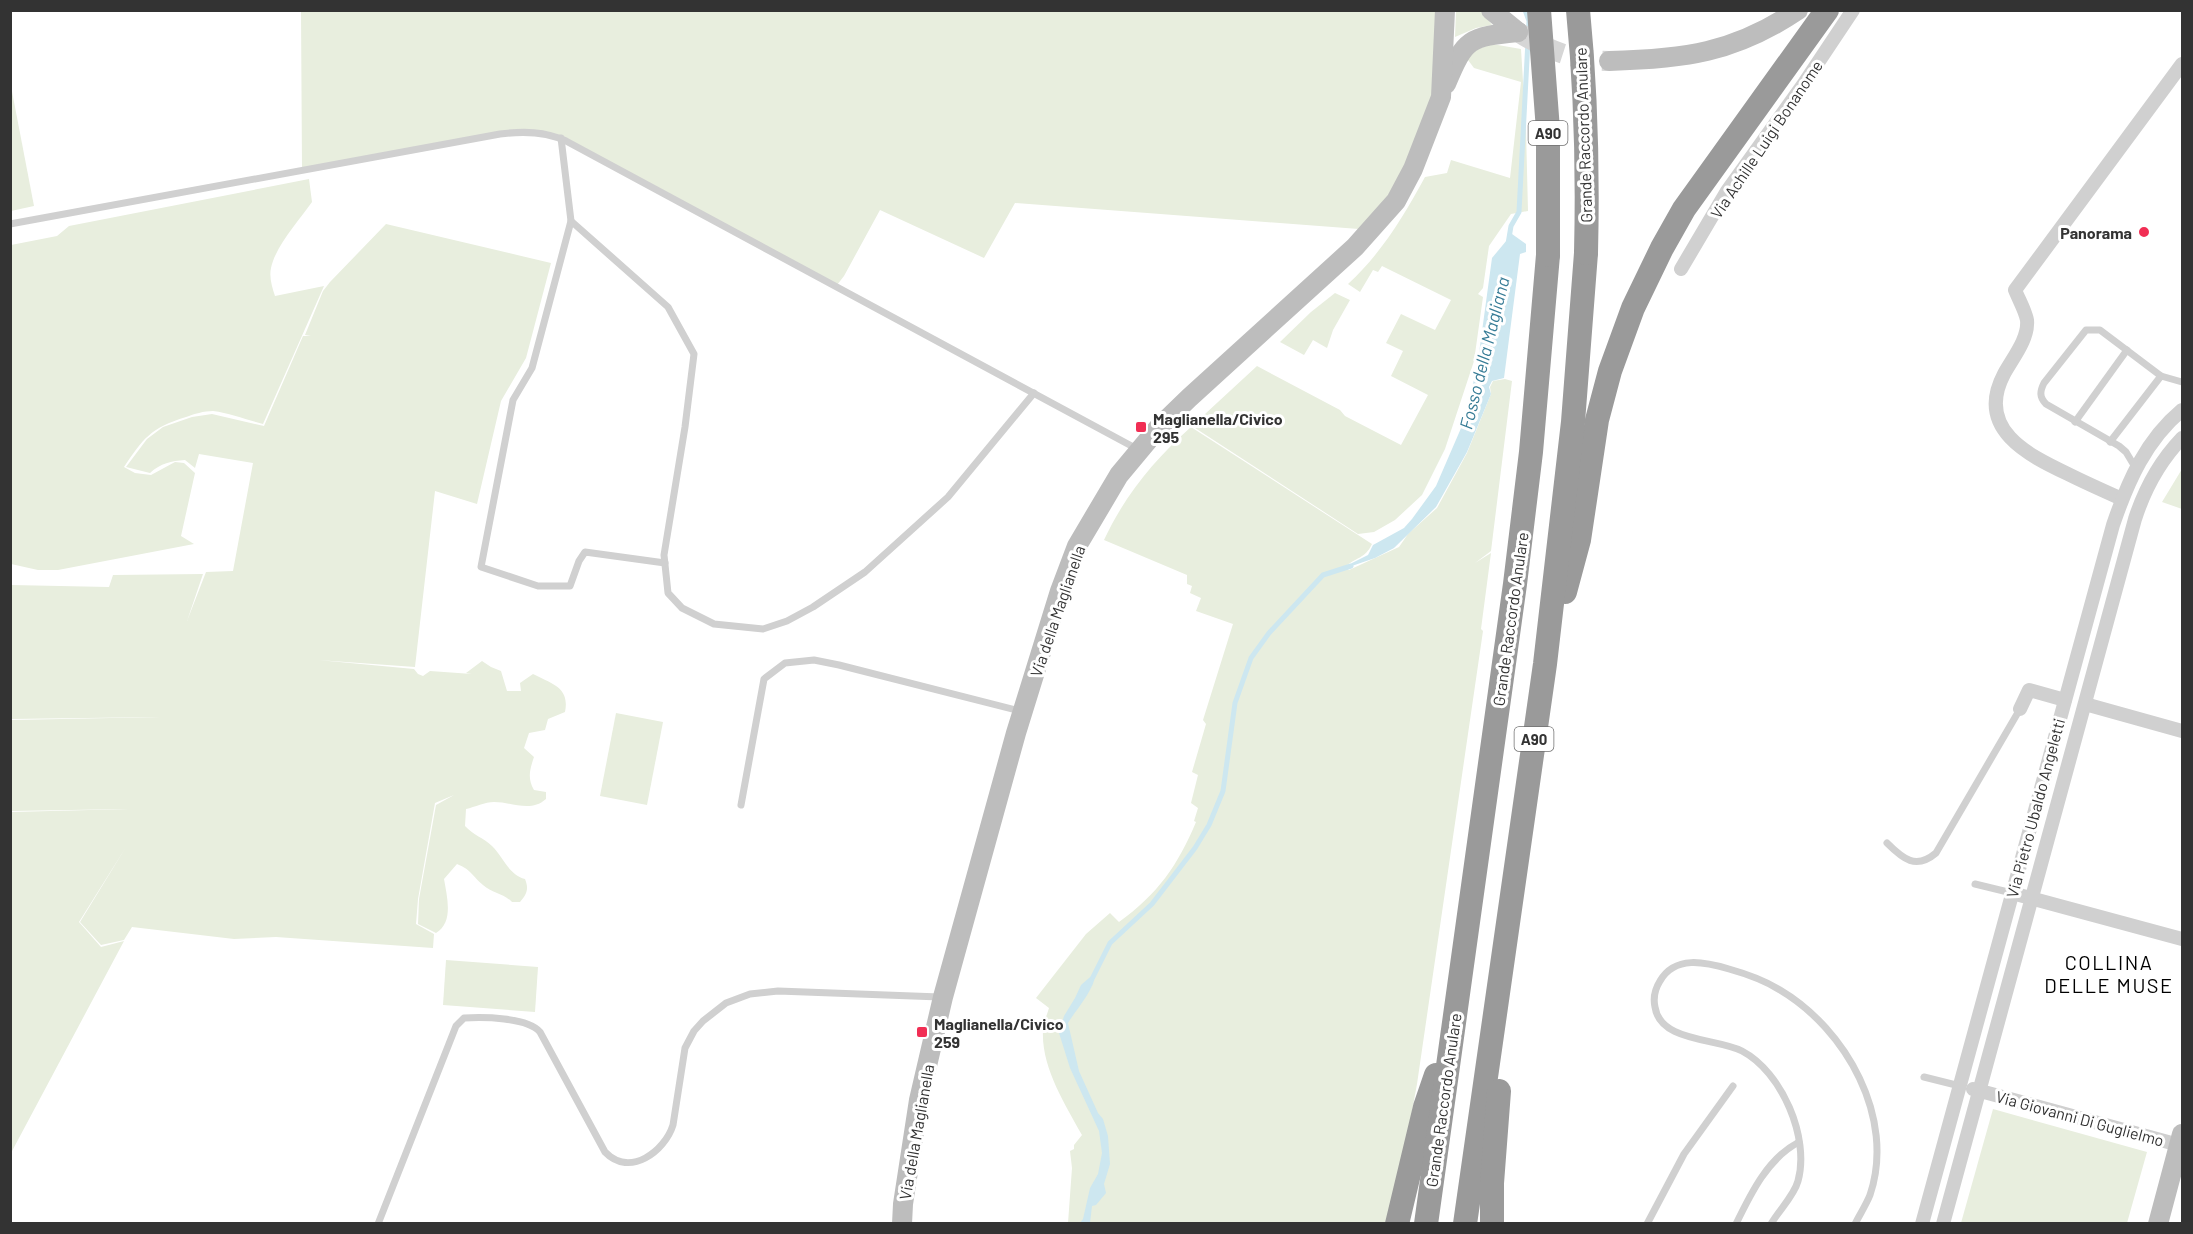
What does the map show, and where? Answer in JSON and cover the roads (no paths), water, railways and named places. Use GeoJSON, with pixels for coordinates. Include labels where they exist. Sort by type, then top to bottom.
{"type":"FeatureCollection","features":[{"type":"Feature","properties":{"kind":"highway","name":"Grande Raccordo Anulare"},"geometry":{"type":"LineString","coordinates":[[1426,1224],[1515,584],[1531,452],[1548,255],[1548,130],[1539,10]]}},
{"type":"Feature","properties":{"kind":"highway","name":"Grande Raccordo Anulare"},"geometry":{"type":"LineString","coordinates":[[1465,1224],[1545,664],[1573,422],[1586,253],[1588,182],[1586,113],[1578,10]]}},
{"type":"Feature","properties":{"kind":"highway"},"geometry":{"type":"LineString","coordinates":[[1545,664],[1579,540],[1597,420],[1610,371],[1633,308],[1684,209],[1827,10]]}},
{"type":"Feature","properties":{"kind":"highway"},"geometry":{"type":"LineString","coordinates":[[1492,1224],[1492,1183],[1499,1084],[1494,1023]]}},
{"type":"Feature","properties":{"kind":"highway"},"geometry":{"type":"LineString","coordinates":[[1396,1224],[1425,1107],[1451,1043]]}},
{"type":"Feature","properties":{"kind":"main road","name":"Via della Maglianella"},"geometry":{"type":"LineString","coordinates":[[902,1224],[903,1204],[920,1100],[943,997],[1023,711],[1060,591],[1077,546],[1119,475],[1139,450],[1189,398],[1323,278],[1385,216],[1406,184],[1441,97],[1446,10]]}},
{"type":"Feature","properties":{"kind":"main road"},"geometry":{"type":"LineString","coordinates":[[1441,97],[1460,52],[1469,42],[1484,36],[1518,32],[1491,10]]}},
{"type":"Feature","properties":{"kind":"main road"},"geometry":{"type":"LineString","coordinates":[[1609,61],[1661,59],[1707,53],[1749,38],[1798,10]]}},
{"type":"Feature","properties":{"kind":"main road"},"geometry":{"type":"LineString","coordinates":[[2158,1224],[2181,1139]]}},
{"type":"Feature","properties":{"kind":"street","name":"Via Achille Luigi Bonanome"},"geometry":{"type":"LineString","coordinates":[[1681,269],[1727,191],[1853,10]]}},
{"type":"Feature","properties":{"kind":"street"},"geometry":{"type":"LineString","coordinates":[[2122,499],[2027,453],[2009,438],[2000,422],[1996,405],[2004,374],[2019,350],[2027,323],[2015,290],[2182,64]]}},
{"type":"Feature","properties":{"kind":"street","name":"Via Pietro Ubaldo Angeletti"},"geometry":{"type":"LineString","coordinates":[[1922,1224],[2106,549],[2135,468],[2154,441],[2182,410]]}},
{"type":"Feature","properties":{"kind":"street","name":"Via Pietro Ubaldo Angeletti"},"geometry":{"type":"LineString","coordinates":[[1943,1224],[2139,506],[2159,467],[2182,438]]}},
{"type":"Feature","properties":{"kind":"street"},"geometry":{"type":"LineString","coordinates":[[2020,709],[2029,690],[2065,700]]}},
{"type":"Feature","properties":{"kind":"street"},"geometry":{"type":"LineString","coordinates":[[2085,704],[2182,731]]}},
{"type":"Feature","properties":{"kind":"street"},"geometry":{"type":"LineString","coordinates":[[2012,893],[2182,939]]}},
{"type":"Feature","properties":{"kind":"street","name":"Via Giovanni Di Guglielmo"},"geometry":{"type":"LineString","coordinates":[[1960,1086],[2181,1139]]}},
{"type":"Feature","properties":{"kind":"lane"},"geometry":{"type":"LineString","coordinates":[[10,224],[500,134],[528,132],[561,138],[1139,450]]}},
{"type":"Feature","properties":{"kind":"lane"},"geometry":{"type":"LineString","coordinates":[[561,138],[571,221],[532,368],[513,400],[481,567],[538,586],[570,586],[579,561],[585,552],[665,563]]}},
{"type":"Feature","properties":{"kind":"lane"},"geometry":{"type":"LineString","coordinates":[[571,221],[668,307],[694,354],[685,427],[664,555],[668,593],[682,608],[714,624],[763,629],[787,621],[813,607],[865,572],[948,497],[1034,393]]}},
{"type":"Feature","properties":{"kind":"lane"},"geometry":{"type":"LineString","coordinates":[[2135,468],[2126,452],[2041,399],[2040,393],[2044,383],[2086,330],[2100,330],[2161,376],[2182,382]]}},
{"type":"Feature","properties":{"kind":"lane"},"geometry":{"type":"LineString","coordinates":[[2075,422],[2127,350]]}},
{"type":"Feature","properties":{"kind":"lane"},"geometry":{"type":"LineString","coordinates":[[2110,441],[2161,376]]}},
{"type":"Feature","properties":{"kind":"lane"},"geometry":{"type":"LineString","coordinates":[[741,805],[764,679],[785,663],[814,660],[839,665],[1023,711]]}},
{"type":"Feature","properties":{"kind":"lane"},"geometry":{"type":"LineString","coordinates":[[1887,843],[1902,857],[1912,861],[1925,860],[1935,853],[2020,709]]}},
{"type":"Feature","properties":{"kind":"lane"},"geometry":{"type":"LineString","coordinates":[[1975,884],[2012,893]]}},
{"type":"Feature","properties":{"kind":"lane"},"geometry":{"type":"LineString","coordinates":[[1771,1224],[1798,1182],[1799,1142],[1792,1111],[1781,1091],[1755,1059],[1724,1044],[1676,1033],[1659,1022],[1654,994],[1665,973],[1683,963],[1708,964],[1743,973],[1772,986],[1796,1000],[1815,1016],[1849,1058],[1866,1093],[1875,1136],[1874,1176],[1866,1204],[1855,1224]]}},
{"type":"Feature","properties":{"kind":"lane"},"geometry":{"type":"LineString","coordinates":[[378,1224],[456,1026],[464,1018],[524,1022],[535,1026],[605,1152],[616,1160],[630,1162],[649,1157],[660,1149],[670,1135],[674,1125],[685,1048],[694,1031],[703,1021],[726,1003],[750,994],[778,991],[943,997]]}},
{"type":"Feature","properties":{"kind":"lane"},"geometry":{"type":"LineString","coordinates":[[1924,1077],[1960,1086]]}},
{"type":"Feature","properties":{"kind":"lane"},"geometry":{"type":"LineString","coordinates":[[1647,1224],[1684,1154],[1733,1086]]}},
{"type":"Feature","properties":{"kind":"lane"},"geometry":{"type":"LineString","coordinates":[[1736,1224],[1749,1197],[1774,1161],[1785,1149],[1799,1142]]}},
{"type":"Feature","properties":{"kind":"water"},"geometry":{"type":"Polygon","coordinates":[[[1512,234],[1526,244],[1526,252],[1520,254],[1504,378],[1492,381],[1489,387],[1491,394],[1467,452],[1436,507],[1394,548],[1375,558],[1346,568],[1368,555],[1373,545],[1404,528],[1436,486],[1468,412],[1477,368],[1492,258],[1512,234]]]}},
{"type":"Feature","properties":{"kind":"water"},"geometry":{"type":"Polygon","coordinates":[[[1096,972],[1089,993],[1068,1023],[1079,1071],[1103,1119],[1108,1136],[1110,1164],[1104,1184],[1106,1193],[1096,1205],[1092,1206],[1090,1223],[1080,1223],[1090,1188],[1098,1174],[1102,1153],[1099,1131],[1070,1068],[1059,1033],[1064,1016],[1081,985],[1096,972]]]}},
{"type":"Feature","properties":{"kind":"waterway","name":"Fosso della Magliana"},"geometry":{"type":"LineString","coordinates":[[1508,244],[1511,226],[1519,212],[1529,21],[1525,10]]}},
{"type":"Feature","properties":{"kind":"waterway","name":"Fosso della Magliana"},"geometry":{"type":"LineString","coordinates":[[1093,977],[1110,943],[1152,904],[1195,848],[1209,825],[1223,791],[1235,703],[1251,658],[1269,633],[1323,575],[1351,566]]}},
{"type":"Feature","properties":{"kind":"tunnel"},"geometry":{"type":"LineString","coordinates":[[1518,32],[1539,44],[1573,57],[1609,61]]}},
{"type":"Feature","properties":{"kind":"place","name":"Panorama"},"geometry":{"type":"Point","coordinates":[2144,232]}},
{"type":"Feature","properties":{"kind":"place","name":"Maglianella/Civico 295"},"geometry":{"type":"Point","coordinates":[1141,427]}},
{"type":"Feature","properties":{"kind":"place","name":"Maglianella/Civico 259"},"geometry":{"type":"Point","coordinates":[922,1032]}},
{"type":"Feature","properties":{"kind":"district","name":"COLLINA DELLE MUSE"},"geometry":{"type":"Point","coordinates":[2109,974]}}]}
